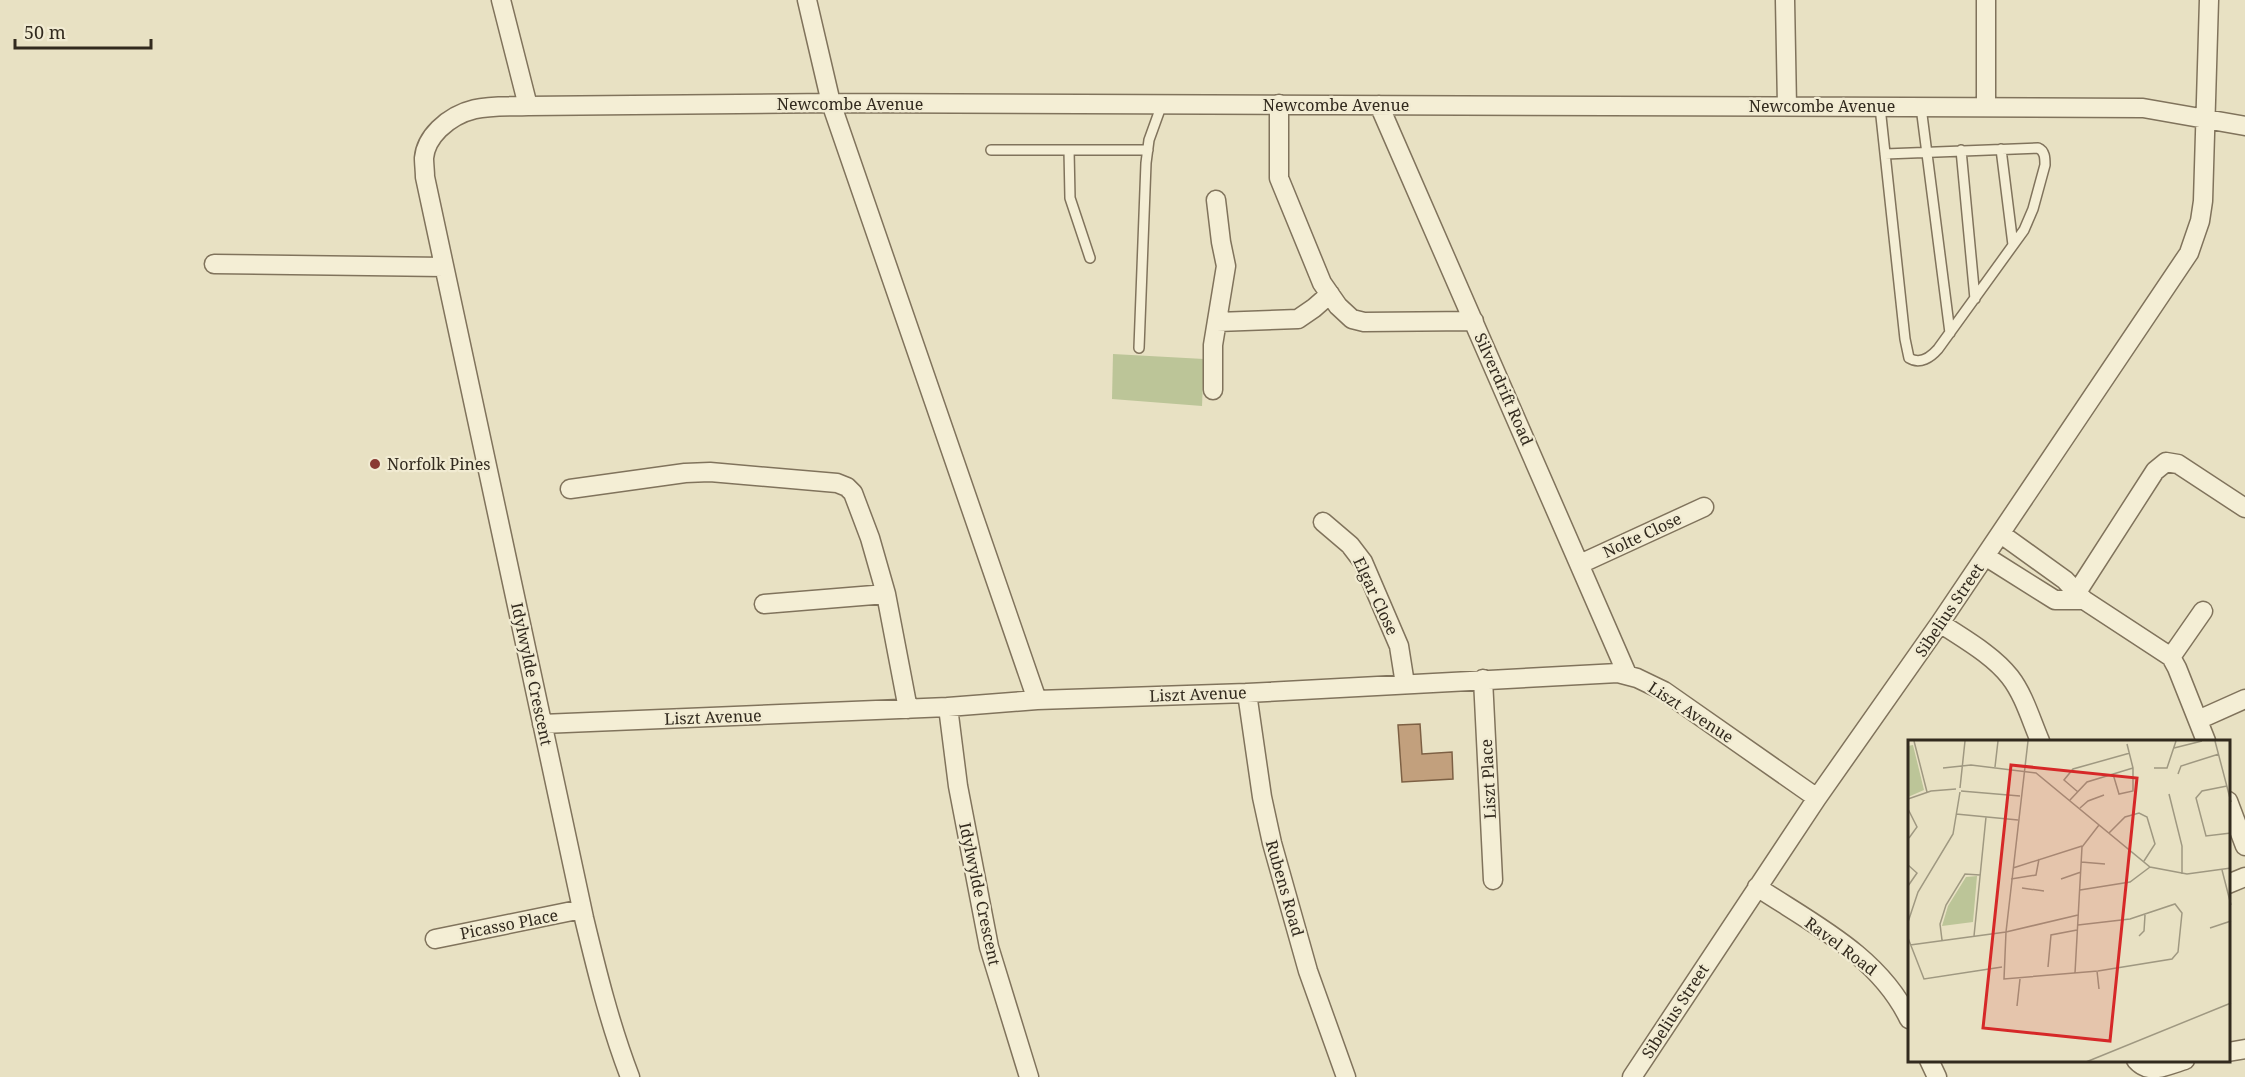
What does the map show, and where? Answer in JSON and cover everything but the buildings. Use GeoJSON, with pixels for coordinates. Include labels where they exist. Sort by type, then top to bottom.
{"type":"FeatureCollection","features":[{"type":"Feature","properties":{"kind":"street"},"geometry":{"type":"LineString","coordinates":[[501,0],[528,106]]}},
{"type":"Feature","properties":{"kind":"street"},"geometry":{"type":"LineString","coordinates":[[807,0],[831,103],[1037,700]]}},
{"type":"Feature","properties":{"kind":"street"},"geometry":{"type":"LineString","coordinates":[[1785,0],[1787,106]]}},
{"type":"Feature","properties":{"kind":"street"},"geometry":{"type":"LineString","coordinates":[[1986,0],[1986,107]]}},
{"type":"Feature","properties":{"kind":"street","name":"Sibelius Street"},"geometry":{"type":"LineString","coordinates":[[1632,1077],[1817,798],[2001,534],[2189,253],[2197,233],[2202,210],[2209,0]]}},
{"type":"Feature","properties":{"kind":"street","name":"Newcombe Avenue"},"geometry":{"type":"LineString","coordinates":[[433,135],[448,120],[461,112],[483,108],[831,103],[2143,108],[2245,126]]}},
{"type":"Feature","properties":{"kind":"street"},"geometry":{"type":"LineString","coordinates":[[1279,104],[1280,178],[1323,283],[1338,306],[1352,320],[1364,322],[1474,321]]}},
{"type":"Feature","properties":{"kind":"street","name":"Silverdrift Road"},"geometry":{"type":"LineString","coordinates":[[1379,105],[1627,674]]}},
{"type":"Feature","properties":{"kind":"street","name":"Idylwylde Crescent"},"geometry":{"type":"LineString","coordinates":[[433,135],[424,157],[425,177],[582,909],[599,982],[618,1048],[630,1077]]}},
{"type":"Feature","properties":{"kind":"street"},"geometry":{"type":"LineString","coordinates":[[1213,390],[1213,345],[1226,266],[1216,200]]}},
{"type":"Feature","properties":{"kind":"street"},"geometry":{"type":"LineString","coordinates":[[214,264],[444,267]]}},
{"type":"Feature","properties":{"kind":"street"},"geometry":{"type":"LineString","coordinates":[[1217,322],[1298,319],[1330,294]]}},
{"type":"Feature","properties":{"kind":"street"},"geometry":{"type":"LineString","coordinates":[[2078,598],[2155,471],[2166,462],[2178,464],[2245,508]]}},
{"type":"Feature","properties":{"kind":"street"},"geometry":{"type":"LineString","coordinates":[[570,489],[684,473],[710,472],[837,483],[847,487],[858,500],[886,594],[908,708]]}},
{"type":"Feature","properties":{"kind":"street","name":"Nolte Close"},"geometry":{"type":"LineString","coordinates":[[1580,564],[1704,507]]}},
{"type":"Feature","properties":{"kind":"street","name":"Elgar Close"},"geometry":{"type":"LineString","coordinates":[[1323,522],[1350,545],[1363,562],[1399,646],[1405,684]]}},
{"type":"Feature","properties":{"kind":"street"},"geometry":{"type":"LineString","coordinates":[[2001,534],[2061,577],[2078,598],[2171,657],[2206,740]]}},
{"type":"Feature","properties":{"kind":"street"},"geometry":{"type":"LineString","coordinates":[[1985,556],[2055,600],[2078,598]]}},
{"type":"Feature","properties":{"kind":"street"},"geometry":{"type":"LineString","coordinates":[[764,604],[886,594]]}},
{"type":"Feature","properties":{"kind":"street"},"geometry":{"type":"LineString","coordinates":[[2171,657],[2203,611]]}},
{"type":"Feature","properties":{"kind":"street"},"geometry":{"type":"LineString","coordinates":[[1940,623],[1970,643],[2009,675],[2021,696],[2040,740]]}},
{"type":"Feature","properties":{"kind":"street","name":"Liszt Avenue"},"geometry":{"type":"LineString","coordinates":[[542,724],[1037,700],[1247,693],[1609,673],[1627,674],[1664,691],[1817,798]]}},
{"type":"Feature","properties":{"kind":"street","name":"Liszt Place"},"geometry":{"type":"LineString","coordinates":[[1483,679],[1493,880]]}},
{"type":"Feature","properties":{"kind":"street","name":"Rubens Road"},"geometry":{"type":"LineString","coordinates":[[1247,693],[1262,797],[1272,843],[1308,971],[1346,1077]]}},
{"type":"Feature","properties":{"kind":"street"},"geometry":{"type":"LineString","coordinates":[[2198,720],[2245,699]]}},
{"type":"Feature","properties":{"kind":"street","name":"Idylwylde Crescent"},"geometry":{"type":"LineString","coordinates":[[948,706],[960,797],[989,947],[1029,1077]]}},
{"type":"Feature","properties":{"kind":"street"},"geometry":{"type":"LineString","coordinates":[[2230,804],[2244,839]]}},
{"type":"Feature","properties":{"kind":"street"},"geometry":{"type":"LineString","coordinates":[[2230,884],[2245,878]]}},
{"type":"Feature","properties":{"kind":"street","name":"Ravel Road"},"geometry":{"type":"LineString","coordinates":[[1757,887],[1871,965],[1890,988],[1908,1017]]}},
{"type":"Feature","properties":{"kind":"street","name":"Picasso Place"},"geometry":{"type":"LineString","coordinates":[[435,939],[582,909]]}},
{"type":"Feature","properties":{"kind":"street"},"geometry":{"type":"LineString","coordinates":[[2230,1052],[2245,1049]]}},
{"type":"Feature","properties":{"kind":"street"},"geometry":{"type":"LineString","coordinates":[[1930,1062],[1937,1077]]}},
{"type":"Feature","properties":{"kind":"street"},"geometry":{"type":"LineString","coordinates":[[2138,1062],[2144,1068],[2152,1070],[2178,1062]]}},
{"type":"Feature","properties":{"kind":"lane"},"geometry":{"type":"LineString","coordinates":[[1139,348],[1148,150],[1162,104]]}},
{"type":"Feature","properties":{"kind":"lane"},"geometry":{"type":"LineString","coordinates":[[1880,107],[1885,154],[1906,348],[1909,358],[1913,361],[1921,361],[1931,357],[1950,333],[2029,221],[2045,165],[2043,151],[2038,148],[1885,154]]}},
{"type":"Feature","properties":{"kind":"lane"},"geometry":{"type":"LineString","coordinates":[[1921,107],[1950,333]]}},
{"type":"Feature","properties":{"kind":"lane"},"geometry":{"type":"LineString","coordinates":[[2001,149],[2013,245]]}},
{"type":"Feature","properties":{"kind":"lane"},"geometry":{"type":"LineString","coordinates":[[991,150],[1148,150]]}},
{"type":"Feature","properties":{"kind":"lane"},"geometry":{"type":"LineString","coordinates":[[1069,150],[1070,198],[1090,258]]}},
{"type":"Feature","properties":{"kind":"lane"},"geometry":{"type":"LineString","coordinates":[[1961,150],[1975,299]]}},
{"type":"Feature","properties":{"kind":"green space"},"geometry":{"type":"Polygon","coordinates":[[[1113,354],[1204,359],[1202,406],[1112,399],[1113,354]]]}},
{"type":"Feature","properties":{"kind":"place","name":"Norfolk Pines"},"geometry":{"type":"Point","coordinates":[375,464]}}]}
